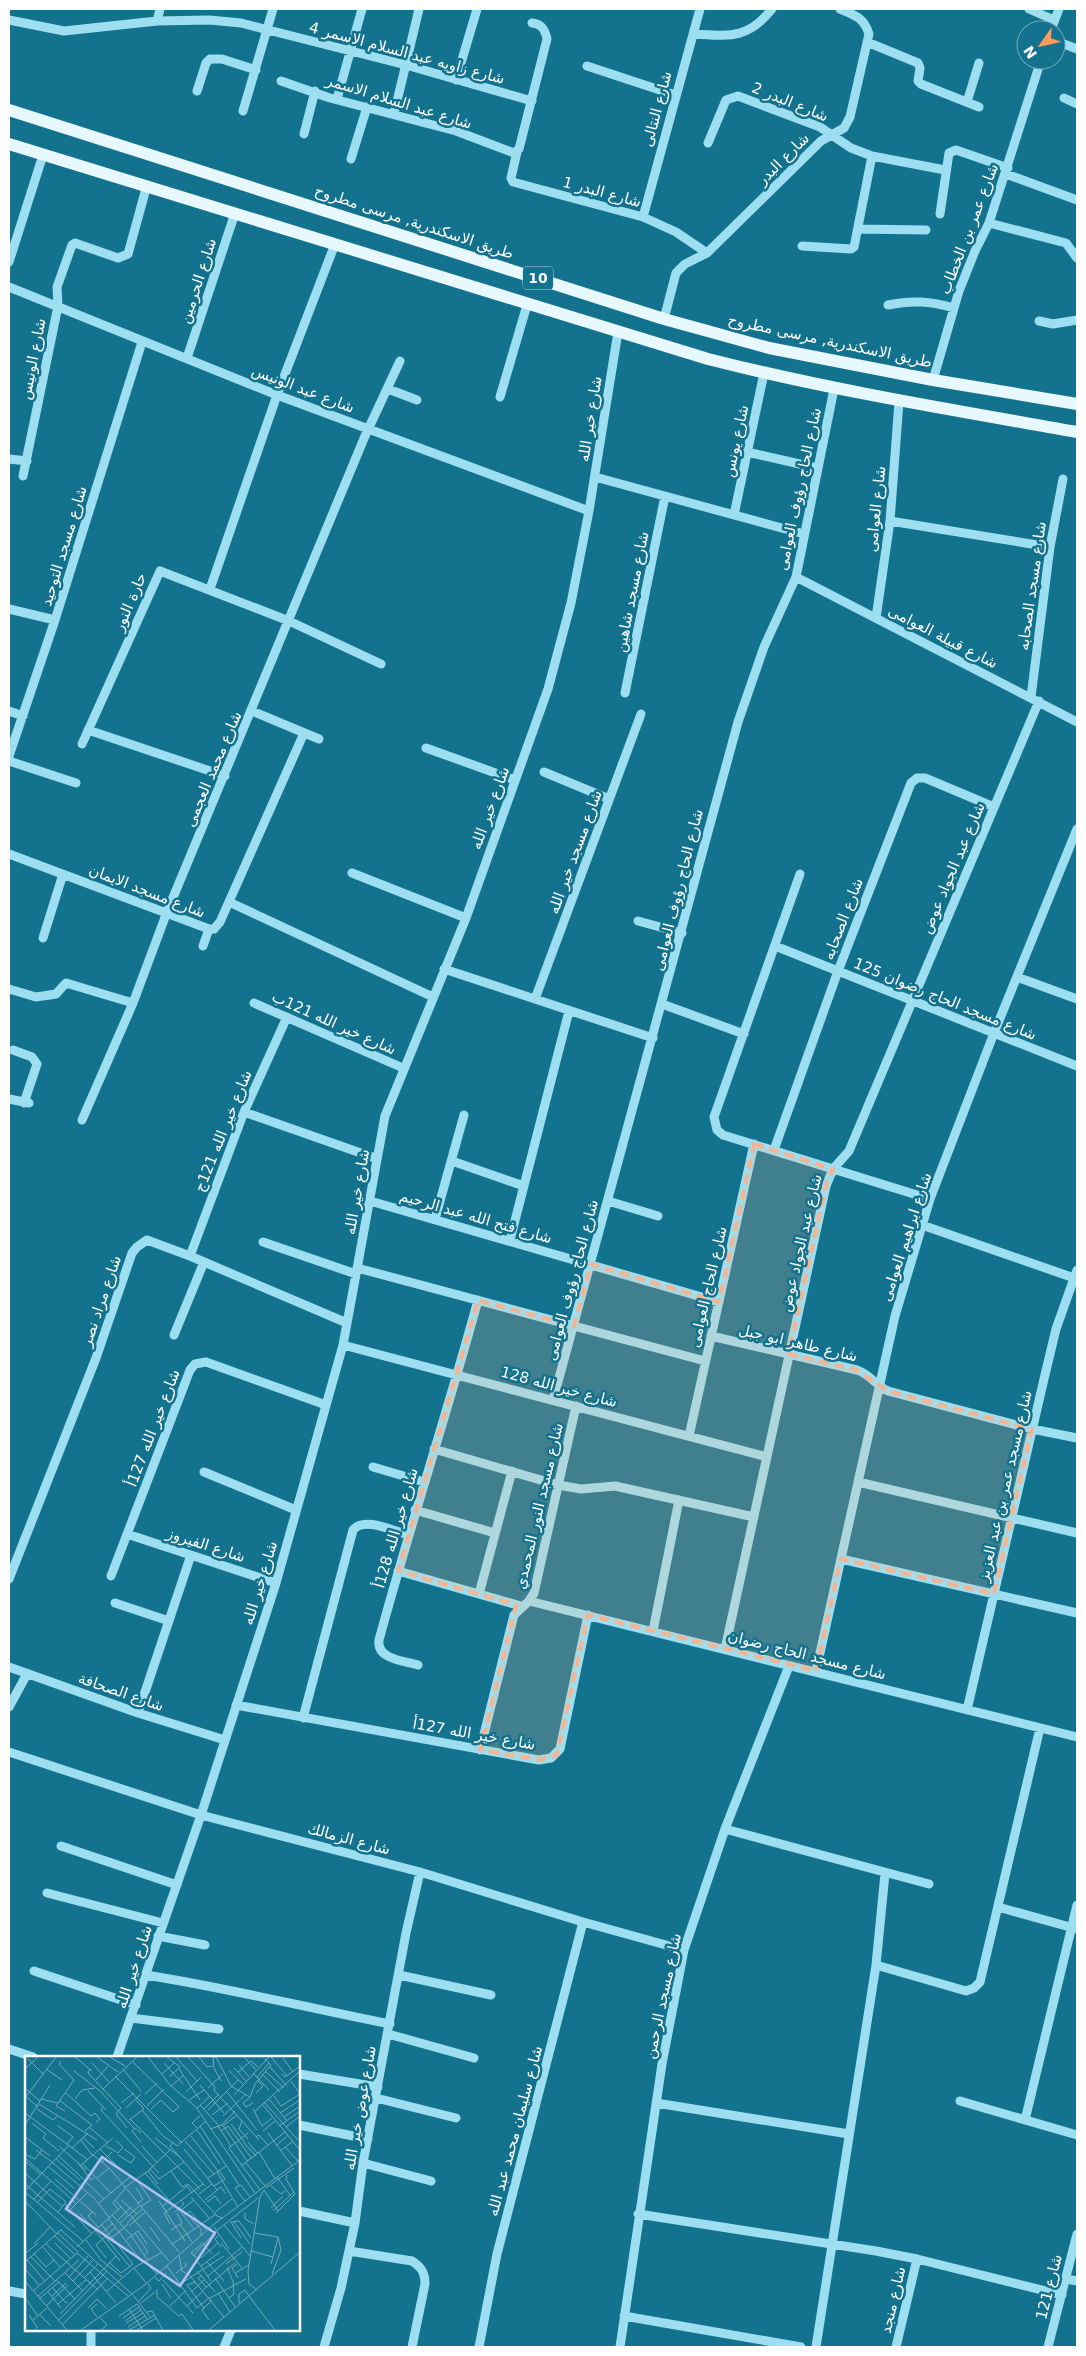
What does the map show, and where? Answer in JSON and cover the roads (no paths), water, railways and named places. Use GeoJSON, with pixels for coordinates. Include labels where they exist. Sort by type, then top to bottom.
{"type":"FeatureCollection","features":[{"type":"Feature","properties":{"kind":"main road","name":"طريق الاسكندرية, مرسى مطروح"},"geometry":{"type":"LineString","coordinates":[[9,110],[664,319],[769,348],[933,380],[1077,404]]}},
{"type":"Feature","properties":{"kind":"main road","name":"10"},"geometry":{"type":"LineString","coordinates":[[9,144],[147,185],[527,305],[764,373],[899,402],[1077,432]]}},
{"type":"Feature","properties":{"kind":"street"},"geometry":{"type":"LineString","coordinates":[[157,21],[160,9]]}},
{"type":"Feature","properties":{"kind":"street"},"geometry":{"type":"LineString","coordinates":[[244,111],[273,9]]}},
{"type":"Feature","properties":{"kind":"street"},"geometry":{"type":"LineString","coordinates":[[337,99],[362,9]]}},
{"type":"Feature","properties":{"kind":"street"},"geometry":{"type":"LineString","coordinates":[[394,114],[420,9]]}},
{"type":"Feature","properties":{"kind":"street"},"geometry":{"type":"LineString","coordinates":[[456,80],[477,9]]}},
{"type":"Feature","properties":{"kind":"street","name":"شارع النتالى"},"geometry":{"type":"LineString","coordinates":[[643,217],[700,9]]}},
{"type":"Feature","properties":{"kind":"street"},"geometry":{"type":"LineString","coordinates":[[693,34],[730,36],[747,31],[760,24],[772,9]]}},
{"type":"Feature","properties":{"kind":"street","name":"شارع البدر"},"geometry":{"type":"LineString","coordinates":[[664,319],[676,274],[685,264],[707,253],[821,140],[844,128],[850,117],[869,34],[866,23],[858,16],[840,9]]}},
{"type":"Feature","properties":{"kind":"street"},"geometry":{"type":"LineString","coordinates":[[1029,9],[1054,20],[1059,9]]}},
{"type":"Feature","properties":{"kind":"street","name":"شارع زاويه عبد السلام الاسمر 4"},"geometry":{"type":"LineString","coordinates":[[9,20],[64,31],[157,21],[209,20],[240,24],[267,29],[406,65],[532,101]]}},
{"type":"Feature","properties":{"kind":"street"},"geometry":{"type":"LineString","coordinates":[[517,152],[547,39],[546,31],[538,24],[532,23]]}},
{"type":"Feature","properties":{"kind":"street"},"geometry":{"type":"LineString","coordinates":[[867,42],[914,60],[920,68],[918,77],[921,84],[979,106]]}},
{"type":"Feature","properties":{"kind":"street"},"geometry":{"type":"LineString","coordinates":[[197,91],[206,63],[210,58],[222,59],[256,70]]}},
{"type":"Feature","properties":{"kind":"street"},"geometry":{"type":"LineString","coordinates":[[967,102],[979,64]]}},
{"type":"Feature","properties":{"kind":"street"},"geometry":{"type":"LineString","coordinates":[[587,66],[675,95]]}},
{"type":"Feature","properties":{"kind":"street","name":"شارع عمر بن الخطاب"},"geometry":{"type":"LineString","coordinates":[[933,380],[954,308],[974,251],[989,223],[1038,70]]}},
{"type":"Feature","properties":{"kind":"street","name":"شارع عبد السلام الاسمر"},"geometry":{"type":"LineString","coordinates":[[281,81],[337,99],[456,131],[510,154],[517,152]]}},
{"type":"Feature","properties":{"kind":"street"},"geometry":{"type":"LineString","coordinates":[[304,134],[315,91]]}},
{"type":"Feature","properties":{"kind":"street","name":"شارع البدر 2"},"geometry":{"type":"LineString","coordinates":[[708,143],[726,100],[732,96],[738,96],[820,127],[851,148],[872,156],[945,170]]}},
{"type":"Feature","properties":{"kind":"street"},"geometry":{"type":"LineString","coordinates":[[1064,98],[1077,104]]}},
{"type":"Feature","properties":{"kind":"street"},"geometry":{"type":"LineString","coordinates":[[351,159],[367,107]]}},
{"type":"Feature","properties":{"kind":"street"},"geometry":{"type":"LineString","coordinates":[[940,214],[945,170],[949,153],[952,150],[1077,200]]}},
{"type":"Feature","properties":{"kind":"street","name":"شارع البدر 1"},"geometry":{"type":"LineString","coordinates":[[517,152],[511,178],[513,182],[643,217],[676,232],[707,253]]}},
{"type":"Feature","properties":{"kind":"street"},"geometry":{"type":"LineString","coordinates":[[9,262],[42,155]]}},
{"type":"Feature","properties":{"kind":"street"},"geometry":{"type":"LineString","coordinates":[[802,246],[851,249],[856,242],[868,168],[872,156]]}},
{"type":"Feature","properties":{"kind":"street","name":"شارع الونيس"},"geometry":{"type":"LineString","coordinates":[[24,476],[58,306],[57,287],[73,243],[118,258],[128,254],[147,185]]}},
{"type":"Feature","properties":{"kind":"street","name":"شارع الحرمين"},"geometry":{"type":"LineString","coordinates":[[187,358],[235,213]]}},
{"type":"Feature","properties":{"kind":"street"},"geometry":{"type":"LineString","coordinates":[[989,223],[1066,243],[1077,258]]}},
{"type":"Feature","properties":{"kind":"street"},"geometry":{"type":"LineString","coordinates":[[858,229],[926,230]]}},
{"type":"Feature","properties":{"kind":"street"},"geometry":{"type":"LineString","coordinates":[[210,589],[276,395],[335,244]]}},
{"type":"Feature","properties":{"kind":"street","name":"شارع عبد الونيس"},"geometry":{"type":"LineString","coordinates":[[9,286],[142,342],[187,358],[276,395],[589,510]]}},
{"type":"Feature","properties":{"kind":"street"},"geometry":{"type":"LineString","coordinates":[[888,305],[910,301],[932,302],[954,308]]}},
{"type":"Feature","properties":{"kind":"street"},"geometry":{"type":"LineString","coordinates":[[500,397],[527,305]]}},
{"type":"Feature","properties":{"kind":"street"},"geometry":{"type":"LineString","coordinates":[[1040,321],[1053,324],[1077,320]]}},
{"type":"Feature","properties":{"kind":"street","name":"شارع خير الله"},"geometry":{"type":"LineString","coordinates":[[117,2056],[201,1815],[276,1582],[343,1345],[385,1116],[403,1068],[466,918],[548,688],[571,603],[595,477],[618,332]]}},
{"type":"Feature","properties":{"kind":"street","name":"شارع مسجد التوحيد"},"geometry":{"type":"LineString","coordinates":[[9,756],[55,620],[142,342]]}},
{"type":"Feature","properties":{"kind":"street","name":"شارع محمد العجمى"},"geometry":{"type":"LineString","coordinates":[[82,1120],[133,1003],[167,912],[365,436],[400,361]]}},
{"type":"Feature","properties":{"kind":"street","name":"شارع يونس"},"geometry":{"type":"LineString","coordinates":[[734,515],[764,373]]}},
{"type":"Feature","properties":{"kind":"street"},"geometry":{"type":"LineString","coordinates":[[388,389],[417,400]]}},
{"type":"Feature","properties":{"kind":"street","name":"شارع الحاج رؤوف العوامى"},"geometry":{"type":"LineString","coordinates":[[553,1400],[682,934],[715,799],[738,722],[764,647],[796,577],[834,389]]}},
{"type":"Feature","properties":{"kind":"street","name":"شارع العوامى"},"geometry":{"type":"LineString","coordinates":[[876,618],[890,521],[899,402]]}},
{"type":"Feature","properties":{"kind":"street"},"geometry":{"type":"LineString","coordinates":[[747,452],[817,468]]}},
{"type":"Feature","properties":{"kind":"street"},"geometry":{"type":"LineString","coordinates":[[9,459],[27,461]]}},
{"type":"Feature","properties":{"kind":"street"},"geometry":{"type":"LineString","coordinates":[[595,477],[804,534]]}},
{"type":"Feature","properties":{"kind":"street","name":"شارع مسجد الصحابه"},"geometry":{"type":"LineString","coordinates":[[1035,699],[1050,547],[1063,479]]}},
{"type":"Feature","properties":{"kind":"street","name":"شارع مسجد شاهين"},"geometry":{"type":"LineString","coordinates":[[625,693],[665,496]]}},
{"type":"Feature","properties":{"kind":"street"},"geometry":{"type":"LineString","coordinates":[[890,521],[1050,547]]}},
{"type":"Feature","properties":{"kind":"street","name":"حارة النور"},"geometry":{"type":"LineString","coordinates":[[82,744],[158,572],[163,571],[289,621],[381,664]]}},
{"type":"Feature","properties":{"kind":"street","name":"شارع قبيلة العوامى"},"geometry":{"type":"LineString","coordinates":[[796,577],[1077,722]]}},
{"type":"Feature","properties":{"kind":"street"},"geometry":{"type":"LineString","coordinates":[[9,609],[55,620]]}},
{"type":"Feature","properties":{"kind":"street","name":"شارع عبد الجواد عوض"},"geometry":{"type":"LineString","coordinates":[[725,1648],[826,1186],[834,1169],[849,1151],[994,807],[1035,699]]}},
{"type":"Feature","properties":{"kind":"street"},"geometry":{"type":"LineString","coordinates":[[9,711],[23,716]]}},
{"type":"Feature","properties":{"kind":"street"},"geometry":{"type":"LineString","coordinates":[[252,711],[319,739]]}},
{"type":"Feature","properties":{"kind":"street","name":"شارع مسجد خير الله"},"geometry":{"type":"LineString","coordinates":[[535,999],[641,714]]}},
{"type":"Feature","properties":{"kind":"street"},"geometry":{"type":"LineString","coordinates":[[88,730],[224,776]]}},
{"type":"Feature","properties":{"kind":"street","name":"شارع مسجد الايمان"},"geometry":{"type":"LineString","coordinates":[[9,854],[209,929],[214,928],[220,922],[304,733]]}},
{"type":"Feature","properties":{"kind":"street"},"geometry":{"type":"LineString","coordinates":[[426,748],[515,780]]}},
{"type":"Feature","properties":{"kind":"street"},"geometry":{"type":"LineString","coordinates":[[9,761],[76,783]]}},
{"type":"Feature","properties":{"kind":"street"},"geometry":{"type":"LineString","coordinates":[[544,772],[609,799]]}},
{"type":"Feature","properties":{"kind":"street","name":"شارع الصحابه"},"geometry":{"type":"LineString","coordinates":[[774,1150],[838,971],[909,786],[914,780],[924,778],[994,807]]}},
{"type":"Feature","properties":{"kind":"street","name":"شارع ابراهيم العوامى"},"geometry":{"type":"LineString","coordinates":[[816,1671],[895,1316],[930,1199],[994,1033],[1077,828]]}},
{"type":"Feature","properties":{"kind":"street"},"geometry":{"type":"LineString","coordinates":[[352,873],[466,918]]}},
{"type":"Feature","properties":{"kind":"street"},"geometry":{"type":"LineString","coordinates":[[43,938],[63,874]]}},
{"type":"Feature","properties":{"kind":"street"},"geometry":{"type":"LineString","coordinates":[[800,874],[714,1118],[715,1126],[720,1133],[930,1199]]}},
{"type":"Feature","properties":{"kind":"street"},"geometry":{"type":"LineString","coordinates":[[229,902],[433,997]]}},
{"type":"Feature","properties":{"kind":"street"},"geometry":{"type":"LineString","coordinates":[[638,921],[682,934]]}},
{"type":"Feature","properties":{"kind":"street"},"geometry":{"type":"LineString","coordinates":[[203,946],[209,929]]}},
{"type":"Feature","properties":{"kind":"street","name":"شارع مسجد الحاج رضوان 125"},"geometry":{"type":"LineString","coordinates":[[775,946],[1077,1066]]}},
{"type":"Feature","properties":{"kind":"street"},"geometry":{"type":"LineString","coordinates":[[444,969],[653,1038]]}},
{"type":"Feature","properties":{"kind":"street"},"geometry":{"type":"LineString","coordinates":[[1017,977],[1077,999]]}},
{"type":"Feature","properties":{"kind":"street"},"geometry":{"type":"LineString","coordinates":[[9,989],[36,997],[56,994],[66,983],[133,1003]]}},
{"type":"Feature","properties":{"kind":"street","name":"شارع خير الله 121ب"},"geometry":{"type":"LineString","coordinates":[[254,1003],[403,1068]]}},
{"type":"Feature","properties":{"kind":"street"},"geometry":{"type":"LineString","coordinates":[[662,1004],[744,1034]]}},
{"type":"Feature","properties":{"kind":"street"},"geometry":{"type":"LineString","coordinates":[[510,1240],[569,1010]]}},
{"type":"Feature","properties":{"kind":"street","name":"شارع خير الله 121ج"},"geometry":{"type":"LineString","coordinates":[[190,1256],[244,1112],[287,1017]]}},
{"type":"Feature","properties":{"kind":"street"},"geometry":{"type":"LineString","coordinates":[[9,1099],[27,1103],[37,1064],[32,1057],[13,1050]]}},
{"type":"Feature","properties":{"kind":"street"},"geometry":{"type":"LineString","coordinates":[[244,1112],[376,1158]]}},
{"type":"Feature","properties":{"kind":"street"},"geometry":{"type":"LineString","coordinates":[[435,1219],[464,1114]]}},
{"type":"Feature","properties":{"kind":"street","name":"شارع الحاج العوامى"},"geometry":{"type":"LineString","coordinates":[[689,1436],[754,1144]]}},
{"type":"Feature","properties":{"kind":"street"},"geometry":{"type":"LineString","coordinates":[[452,1161],[524,1186]]}},
{"type":"Feature","properties":{"kind":"street","name":"شارع فتح الله عبد الرحيم"},"geometry":{"type":"LineString","coordinates":[[370,1201],[510,1240],[718,1302]]}},
{"type":"Feature","properties":{"kind":"street"},"geometry":{"type":"LineString","coordinates":[[608,1201],[658,1216]]}},
{"type":"Feature","properties":{"kind":"street"},"geometry":{"type":"LineString","coordinates":[[922,1225],[1076,1275]]}},
{"type":"Feature","properties":{"kind":"street","name":"شارع مراد نصر"},"geometry":{"type":"LineString","coordinates":[[9,1579],[96,1358],[132,1253],[137,1246],[147,1240],[190,1256],[347,1323]]}},
{"type":"Feature","properties":{"kind":"street"},"geometry":{"type":"LineString","coordinates":[[263,1242],[357,1271],[478,1300],[705,1361]]}},
{"type":"Feature","properties":{"kind":"street"},"geometry":{"type":"LineString","coordinates":[[174,1335],[204,1262]]}},
{"type":"Feature","properties":{"kind":"street","name":"شارع مسجد عمر بن عبد العزيز"},"geometry":{"type":"LineString","coordinates":[[967,1710],[1056,1329],[1076,1275]]}},
{"type":"Feature","properties":{"kind":"street","name":"شارع خير الله 128أ"},"geometry":{"type":"LineString","coordinates":[[418,1665],[387,1656],[379,1648],[379,1640],[408,1535],[458,1375],[478,1300]]}},
{"type":"Feature","properties":{"kind":"street","name":"شارع طاهر ابو جبل"},"geometry":{"type":"LineString","coordinates":[[711,1336],[857,1370],[869,1376],[880,1388],[888,1392],[1032,1429],[1077,1438]]}},
{"type":"Feature","properties":{"kind":"street","name":"شارع خير الله 128"},"geometry":{"type":"LineString","coordinates":[[343,1345],[767,1457]]}},
{"type":"Feature","properties":{"kind":"street","name":"شارع خير الله 127أ"},"geometry":{"type":"LineString","coordinates":[[111,1576],[190,1370],[194,1364],[206,1362],[326,1405]]}},
{"type":"Feature","properties":{"kind":"street","name":"شارع مسجد النور المحمدي"},"geometry":{"type":"LineString","coordinates":[[480,1750],[514,1615],[534,1593],[576,1406]]}},
{"type":"Feature","properties":{"kind":"street"},"geometry":{"type":"LineString","coordinates":[[434,1449],[558,1485],[581,1489],[615,1486],[754,1517]]}},
{"type":"Feature","properties":{"kind":"street"},"geometry":{"type":"LineString","coordinates":[[373,1467],[424,1482]]}},
{"type":"Feature","properties":{"kind":"street"},"geometry":{"type":"LineString","coordinates":[[479,1594],[512,1471]]}},
{"type":"Feature","properties":{"kind":"street"},"geometry":{"type":"LineString","coordinates":[[204,1472],[296,1510]]}},
{"type":"Feature","properties":{"kind":"street"},"geometry":{"type":"LineString","coordinates":[[858,1482],[1077,1533]]}},
{"type":"Feature","properties":{"kind":"street"},"geometry":{"type":"LineString","coordinates":[[653,1631],[679,1500]]}},
{"type":"Feature","properties":{"kind":"street"},"geometry":{"type":"LineString","coordinates":[[416,1510],[495,1533]]}},
{"type":"Feature","properties":{"kind":"street"},"geometry":{"type":"LineString","coordinates":[[303,1718],[353,1530],[358,1525],[366,1524],[408,1535]]}},
{"type":"Feature","properties":{"kind":"street","name":"شارع الفيروز"},"geometry":{"type":"LineString","coordinates":[[127,1534],[276,1582]]}},
{"type":"Feature","properties":{"kind":"street"},"geometry":{"type":"LineString","coordinates":[[138,1713],[191,1555]]}},
{"type":"Feature","properties":{"kind":"street"},"geometry":{"type":"LineString","coordinates":[[841,1559],[1077,1613]]}},
{"type":"Feature","properties":{"kind":"street","name":"شارع مسجد الحاج رضوان"},"geometry":{"type":"LineString","coordinates":[[398,1571],[479,1594],[588,1616],[725,1648],[789,1666],[816,1671],[1077,1736]]}},
{"type":"Feature","properties":{"kind":"street"},"geometry":{"type":"LineString","coordinates":[[114,1603],[169,1621]]}},
{"type":"Feature","properties":{"kind":"street","name":"شارع خير الله 127أ"},"geometry":{"type":"LineString","coordinates":[[236,1706],[539,1760],[551,1758],[557,1755],[560,1749],[588,1616]]}},
{"type":"Feature","properties":{"kind":"street","name":"شارع مسجد الرحمن"},"geometry":{"type":"LineString","coordinates":[[620,2347],[638,2214],[684,1950],[725,1829],[789,1666]]}},
{"type":"Feature","properties":{"kind":"street","name":"شارع الصحافة"},"geometry":{"type":"LineString","coordinates":[[9,1667],[138,1713],[225,1740]]}},
{"type":"Feature","properties":{"kind":"street"},"geometry":{"type":"LineString","coordinates":[[9,1707],[27,1674]]}},
{"type":"Feature","properties":{"kind":"street"},"geometry":{"type":"LineString","coordinates":[[876,1965],[957,1989],[966,1991],[974,1988],[983,1972],[1040,1728]]}},
{"type":"Feature","properties":{"kind":"street","name":"شارع الزمالك"},"geometry":{"type":"LineString","coordinates":[[9,1752],[201,1815],[420,1872],[583,1922],[684,1950]]}},
{"type":"Feature","properties":{"kind":"street"},"geometry":{"type":"LineString","coordinates":[[725,1829],[885,1874],[929,1884]]}},
{"type":"Feature","properties":{"kind":"street"},"geometry":{"type":"LineString","coordinates":[[61,1846],[177,1884]]}},
{"type":"Feature","properties":{"kind":"street","name":"شارع عوض خير الله"},"geometry":{"type":"LineString","coordinates":[[324,2347],[355,2223],[363,2163],[406,1933],[420,1872]]}},
{"type":"Feature","properties":{"kind":"street"},"geometry":{"type":"LineString","coordinates":[[816,2347],[876,1965],[885,1874]]}},
{"type":"Feature","properties":{"kind":"street"},"geometry":{"type":"LineString","coordinates":[[47,1893],[163,1923]]}},
{"type":"Feature","properties":{"kind":"street"},"geometry":{"type":"LineString","coordinates":[[1024,2120],[1074,1928],[1077,1905]]}},
{"type":"Feature","properties":{"kind":"street"},"geometry":{"type":"LineString","coordinates":[[998,1907],[1074,1928]]}},
{"type":"Feature","properties":{"kind":"street","name":"شارع سليمان محمد عبد الله"},"geometry":{"type":"LineString","coordinates":[[479,2347],[485,2307],[499,2245],[583,1922]]}},
{"type":"Feature","properties":{"kind":"street"},"geometry":{"type":"LineString","coordinates":[[158,1936],[205,1945]]}},
{"type":"Feature","properties":{"kind":"street"},"geometry":{"type":"LineString","coordinates":[[34,1971],[136,2005]]}},
{"type":"Feature","properties":{"kind":"street"},"geometry":{"type":"LineString","coordinates":[[146,1975],[217,1986],[315,2010],[390,2024]]}},
{"type":"Feature","properties":{"kind":"street"},"geometry":{"type":"LineString","coordinates":[[399,1975],[491,1995]]}},
{"type":"Feature","properties":{"kind":"street"},"geometry":{"type":"LineString","coordinates":[[131,2018],[219,2029]]}},
{"type":"Feature","properties":{"kind":"street"},"geometry":{"type":"LineString","coordinates":[[388,2034],[474,2058]]}},
{"type":"Feature","properties":{"kind":"street"},"geometry":{"type":"LineString","coordinates":[[9,2049],[31,2056]]}},
{"type":"Feature","properties":{"kind":"street"},"geometry":{"type":"LineString","coordinates":[[300,2074],[378,2088]]}},
{"type":"Feature","properties":{"kind":"street"},"geometry":{"type":"LineString","coordinates":[[376,2098],[456,2118]]}},
{"type":"Feature","properties":{"kind":"street"},"geometry":{"type":"LineString","coordinates":[[960,2101],[1077,2135]]}},
{"type":"Feature","properties":{"kind":"street"},"geometry":{"type":"LineString","coordinates":[[656,2103],[849,2134]]}},
{"type":"Feature","properties":{"kind":"street"},"geometry":{"type":"LineString","coordinates":[[300,2125],[368,2139]]}},
{"type":"Feature","properties":{"kind":"street"},"geometry":{"type":"LineString","coordinates":[[363,2163],[431,2181]]}},
{"type":"Feature","properties":{"kind":"street"},"geometry":{"type":"LineString","coordinates":[[300,2212],[355,2223]]}},
{"type":"Feature","properties":{"kind":"street"},"geometry":{"type":"LineString","coordinates":[[638,2214],[833,2243],[917,2259],[1062,2295]]}},
{"type":"Feature","properties":{"kind":"street","name":"شارع 121"},"geometry":{"type":"LineString","coordinates":[[1048,2347],[1077,2234]]}},
{"type":"Feature","properties":{"kind":"street"},"geometry":{"type":"LineString","coordinates":[[349,2251],[412,2261],[420,2266],[425,2274],[425,2284],[412,2347]]}},
{"type":"Feature","properties":{"kind":"street","name":"شارع منجد"},"geometry":{"type":"LineString","coordinates":[[896,2347],[917,2259]]}},
{"type":"Feature","properties":{"kind":"street"},"geometry":{"type":"LineString","coordinates":[[1066,2279],[1077,2281]]}},
{"type":"Feature","properties":{"kind":"street"},"geometry":{"type":"LineString","coordinates":[[9,2291],[25,2294]]}},
{"type":"Feature","properties":{"kind":"street"},"geometry":{"type":"LineString","coordinates":[[624,2316],[801,2347]]}},
{"type":"Feature","properties":{"kind":"street"},"geometry":{"type":"LineString","coordinates":[[90,2347],[91,2331]]}},
{"type":"Feature","properties":{"kind":"street"},"geometry":{"type":"LineString","coordinates":[[224,2347],[231,2331]]}}]}
